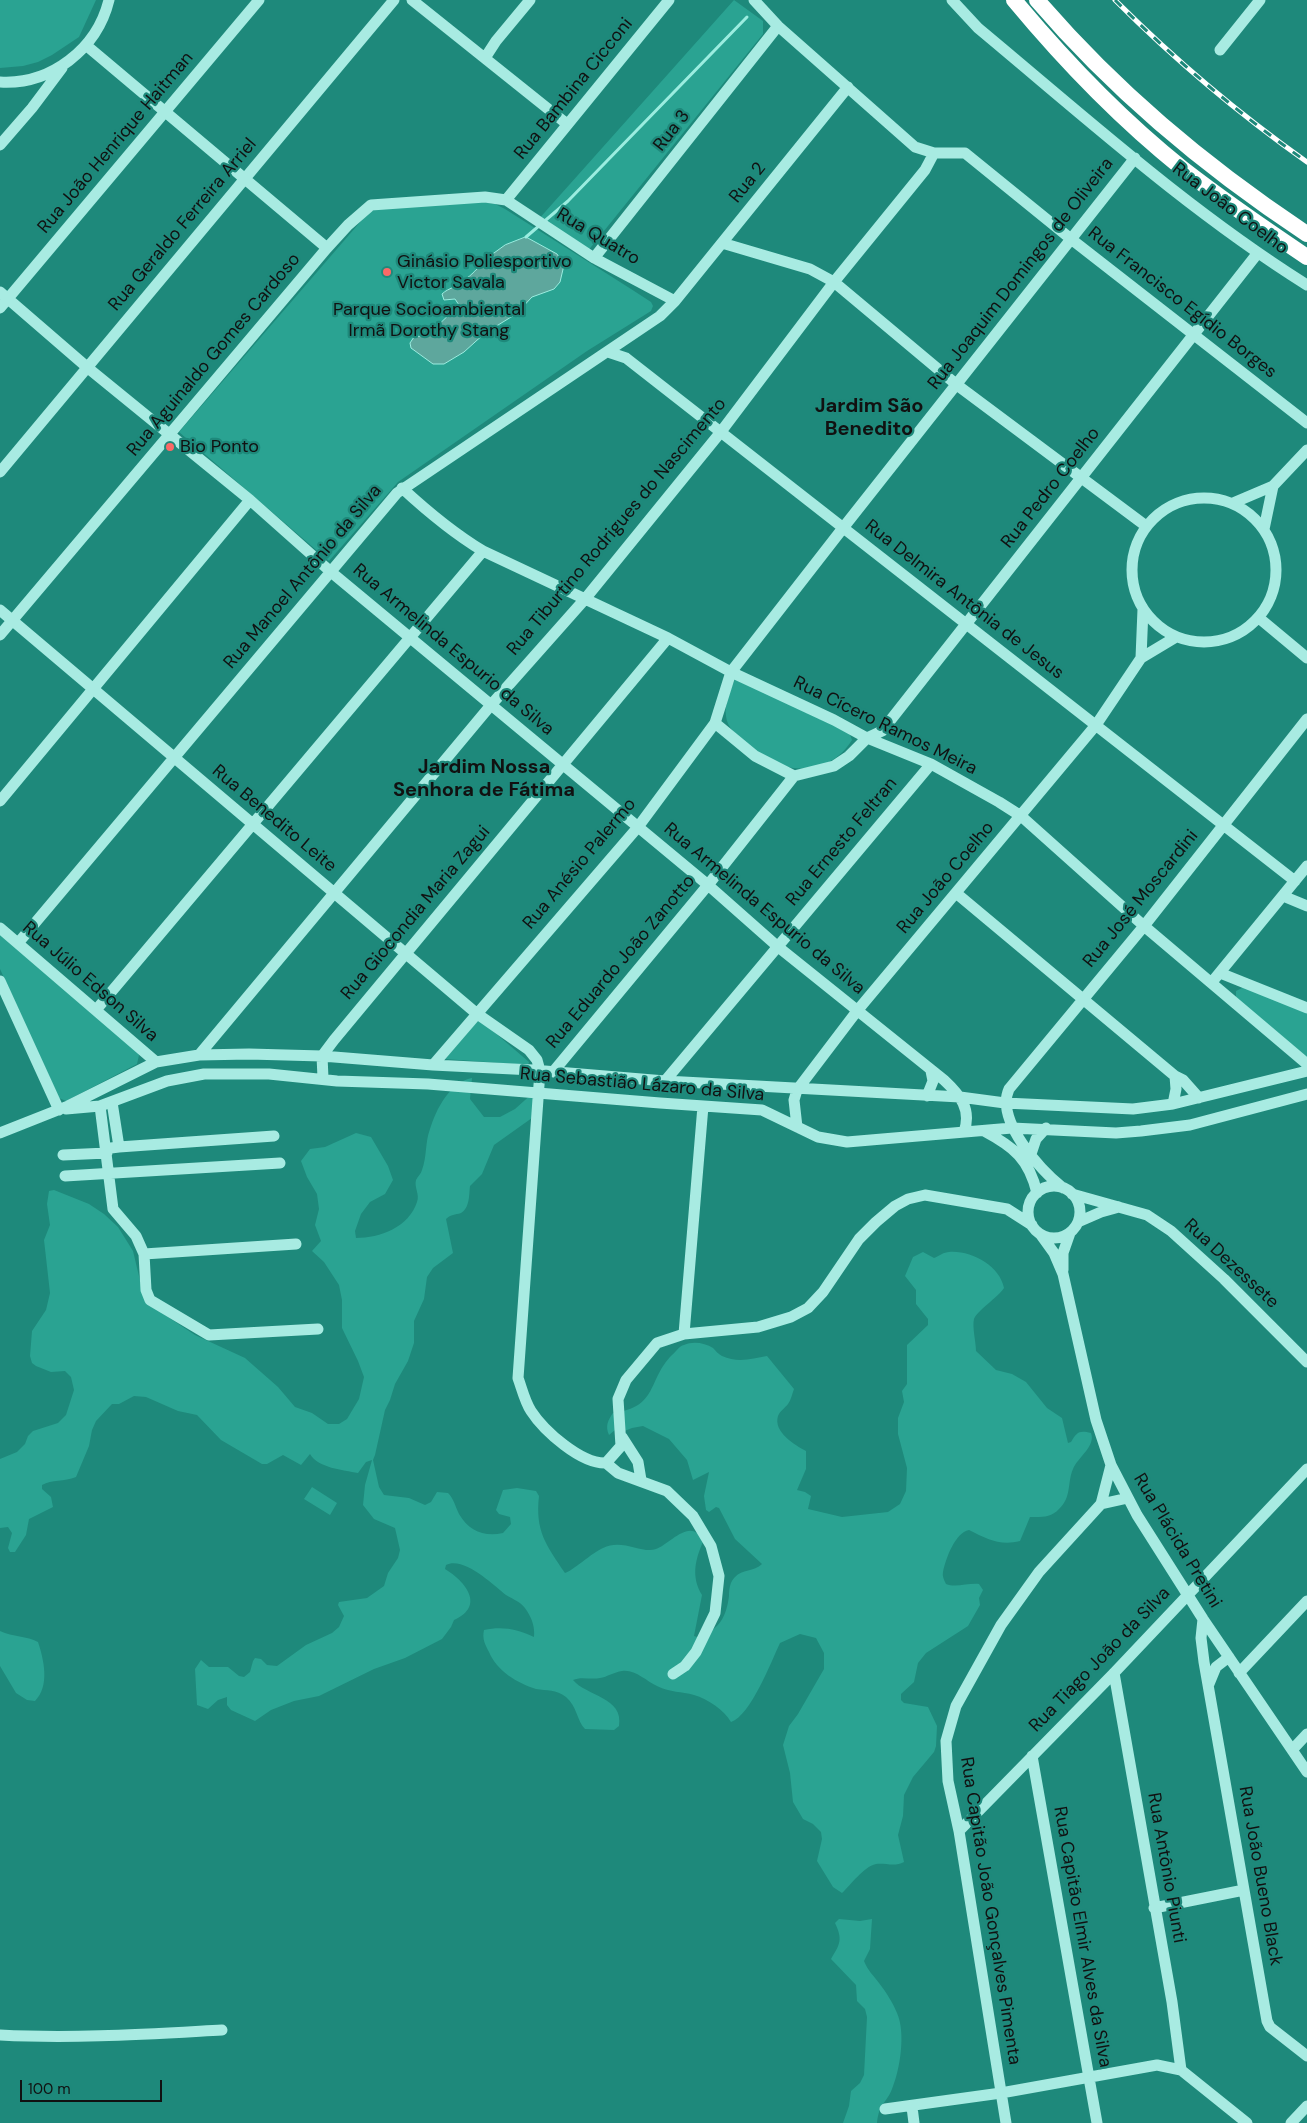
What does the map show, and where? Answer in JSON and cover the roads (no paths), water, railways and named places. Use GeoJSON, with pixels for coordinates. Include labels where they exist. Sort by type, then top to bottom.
{"type":"FeatureCollection","features":[{"type":"Feature","properties":{"kind":"highway"},"geometry":{"type":"LineString","coordinates":[[1014,0],[1116,109],[1182,168],[1254,222],[1307,257]]}},
{"type":"Feature","properties":{"kind":"highway"},"geometry":{"type":"LineString","coordinates":[[1037,0],[1141,107],[1202,159],[1307,234]]}},
{"type":"Feature","properties":{"kind":"street"},"geometry":{"type":"LineString","coordinates":[[106,13],[109,0]]}},
{"type":"Feature","properties":{"kind":"street"},"geometry":{"type":"LineString","coordinates":[[0,82],[39,78],[63,66],[87,46],[106,13],[118,0]]}},
{"type":"Feature","properties":{"kind":"street","name":"Rua João Henrique Haitman"},"geometry":{"type":"LineString","coordinates":[[2,300],[167,111],[259,0]]}},
{"type":"Feature","properties":{"kind":"street","name":"Rua Geraldo Ferreira Arriel"},"geometry":{"type":"LineString","coordinates":[[0,472],[394,0]]}},
{"type":"Feature","properties":{"kind":"street"},"geometry":{"type":"LineString","coordinates":[[412,0],[567,124]]}},
{"type":"Feature","properties":{"kind":"street"},"geometry":{"type":"LineString","coordinates":[[486,58],[496,42],[530,0]]}},
{"type":"Feature","properties":{"kind":"street","name":"Rua Bambina Cicconi"},"geometry":{"type":"LineString","coordinates":[[506,200],[669,0]]}},
{"type":"Feature","properties":{"kind":"street"},"geometry":{"type":"LineString","coordinates":[[754,0],[778,26],[915,147],[934,153]]}},
{"type":"Feature","properties":{"kind":"street","name":"Rua João Coelho"},"geometry":{"type":"LineString","coordinates":[[952,0],[978,28],[1135,158],[1257,254],[1307,285]]}},
{"type":"Feature","properties":{"kind":"street"},"geometry":{"type":"LineString","coordinates":[[1220,50],[1260,0]]}},
{"type":"Feature","properties":{"kind":"street","name":"Rua 3"},"geometry":{"type":"LineString","coordinates":[[594,258],[778,26]]}},
{"type":"Feature","properties":{"kind":"street"},"geometry":{"type":"LineString","coordinates":[[87,46],[167,111],[244,179],[327,248]]}},
{"type":"Feature","properties":{"kind":"street"},"geometry":{"type":"LineString","coordinates":[[0,145],[32,108],[63,66]]}},
{"type":"Feature","properties":{"kind":"street","name":"Rua 2"},"geometry":{"type":"LineString","coordinates":[[675,301],[848,86]]}},
{"type":"Feature","properties":{"kind":"street","name":"Rua Francisco Egídio Borges"},"geometry":{"type":"LineString","coordinates":[[934,153],[965,153],[1307,424]]}},
{"type":"Feature","properties":{"kind":"street","name":"Rua Tiburtino Rodrigues do Nascimento"},"geometry":{"type":"LineString","coordinates":[[199,1055],[491,705],[585,599],[720,433],[834,282],[925,170],[934,153]]}},
{"type":"Feature","properties":{"kind":"street","name":"Rua Joaquim Domingos de Oliveira"},"geometry":{"type":"LineString","coordinates":[[731,672],[842,528],[1135,158]]}},
{"type":"Feature","properties":{"kind":"street","name":"Rua Aguinaldo Gomes Cardoso"},"geometry":{"type":"LineString","coordinates":[[0,635],[327,248],[348,225],[371,205],[485,197],[506,200]]}},
{"type":"Feature","properties":{"kind":"street","name":"Rua Quatro"},"geometry":{"type":"LineString","coordinates":[[506,200],[594,258],[675,301]]}},
{"type":"Feature","properties":{"kind":"street"},"geometry":{"type":"LineString","coordinates":[[722,243],[810,269],[834,282],[957,385],[1080,479],[1146,526]]}},
{"type":"Feature","properties":{"kind":"street","name":"Rua Pedro Coelho"},"geometry":{"type":"LineString","coordinates":[[867,738],[882,731],[1257,254]]}},
{"type":"Feature","properties":{"kind":"street","name":"Rua Armelinda Espurio da Silva"},"geometry":{"type":"LineString","coordinates":[[2,300],[170,433],[250,500],[331,572],[638,826],[777,946],[944,1080],[960,1097]]}},
{"type":"Feature","properties":{"kind":"street","name":"Rua Manoel Antônio da Silva"},"geometry":{"type":"LineString","coordinates":[[19,942],[173,757],[402,488],[449,459],[646,326],[675,301]]}},
{"type":"Feature","properties":{"kind":"street","name":"Rua Delmira Antônia de Jesus"},"geometry":{"type":"LineString","coordinates":[[608,352],[626,358],[842,528],[968,623],[1295,881]]}},
{"type":"Feature","properties":{"kind":"street"},"geometry":{"type":"LineString","coordinates":[[1233,503],[1273,486],[1307,450]]}},
{"type":"Feature","properties":{"kind":"street"},"geometry":{"type":"LineString","coordinates":[[1264,529],[1273,486]]}},
{"type":"Feature","properties":{"kind":"street","name":"Rua Cícero Ramos Meira"},"geometry":{"type":"LineString","coordinates":[[402,488],[445,526],[483,551],[668,638],[731,672],[834,720],[867,738],[931,764],[1021,816],[1144,926],[1216,978],[1307,1064]]}},
{"type":"Feature","properties":{"kind":"street"},"geometry":{"type":"LineString","coordinates":[[1195,498],[1214,498],[1233,503],[1250,514],[1264,529],[1273,546],[1276,574],[1269,602],[1259,618],[1249,628],[1221,640],[1194,642],[1176,637],[1158,626],[1143,609],[1134,589],[1131,567],[1135,546],[1146,526],[1159,512],[1176,502],[1195,498]]}},
{"type":"Feature","properties":{"kind":"street"},"geometry":{"type":"LineString","coordinates":[[0,801],[250,500]]}},
{"type":"Feature","properties":{"kind":"street"},"geometry":{"type":"LineString","coordinates":[[96,1010],[483,551]]}},
{"type":"Feature","properties":{"kind":"street"},"geometry":{"type":"LineString","coordinates":[[1142,658],[1143,609]]}},
{"type":"Feature","properties":{"kind":"street","name":"Rua Benedito Leite"},"geometry":{"type":"LineString","coordinates":[[0,610],[476,1013],[529,1050],[537,1060],[536,1070]]}},
{"type":"Feature","properties":{"kind":"street"},"geometry":{"type":"LineString","coordinates":[[1259,618],[1307,658]]}},
{"type":"Feature","properties":{"kind":"street","name":"Rua João Coelho"},"geometry":{"type":"LineString","coordinates":[[797,1090],[857,1011],[1096,725],[1142,658],[1176,637]]}},
{"type":"Feature","properties":{"kind":"street","name":"Rua Giocondia Maria Zagui"},"geometry":{"type":"LineString","coordinates":[[322,1056],[405,953],[668,638]]}},
{"type":"Feature","properties":{"kind":"street","name":"Rua Anésio Palermo"},"geometry":{"type":"LineString","coordinates":[[433,1065],[638,826],[715,723],[731,672]]}},
{"type":"Feature","properties":{"kind":"street","name":"Rua José Moscardini"},"geometry":{"type":"LineString","coordinates":[[1005,1103],[1009,1089],[1144,926],[1307,719]]}},
{"type":"Feature","properties":{"kind":"street"},"geometry":{"type":"LineString","coordinates":[[715,723],[755,756],[794,776],[834,766],[867,738]]}},
{"type":"Feature","properties":{"kind":"street","name":"Rua Ernesto Feltran"},"geometry":{"type":"LineString","coordinates":[[666,1081],[931,764]]}},
{"type":"Feature","properties":{"kind":"street","name":"Rua Eduardo João Zanotto"},"geometry":{"type":"LineString","coordinates":[[553,1072],[708,885],[794,776]]}},
{"type":"Feature","properties":{"kind":"street"},"geometry":{"type":"LineString","coordinates":[[1307,866],[1216,978],[1307,1008]]}},
{"type":"Feature","properties":{"kind":"street"},"geometry":{"type":"LineString","coordinates":[[956,893],[1081,1000],[1175,1076],[1183,1080],[1199,1098]]}},
{"type":"Feature","properties":{"kind":"street"},"geometry":{"type":"LineString","coordinates":[[1282,896],[1307,906]]}},
{"type":"Feature","properties":{"kind":"street","name":"Rua Júlio Edson Silva"},"geometry":{"type":"LineString","coordinates":[[0,928],[19,942],[156,1062]]}},
{"type":"Feature","properties":{"kind":"street"},"geometry":{"type":"LineString","coordinates":[[0,981],[64,1108]]}},
{"type":"Feature","properties":{"kind":"street","name":"Rua Sebastião Lázaro da Silva"},"geometry":{"type":"LineString","coordinates":[[0,1133],[64,1108],[156,1062],[199,1055],[322,1056],[797,1090],[960,1097],[1005,1103],[1111,1109],[1133,1109],[1173,1104],[1307,1071]]}},
{"type":"Feature","properties":{"kind":"street"},"geometry":{"type":"LineString","coordinates":[[322,1056],[323,1078]]}},
{"type":"Feature","properties":{"kind":"street"},"geometry":{"type":"LineString","coordinates":[[536,1070],[518,1378],[530,1410],[541,1424],[581,1457],[598,1463],[606,1463],[618,1473],[667,1491],[693,1516],[711,1546],[719,1576],[715,1613],[696,1652],[685,1666],[673,1674]]}},
{"type":"Feature","properties":{"kind":"street"},"geometry":{"type":"LineString","coordinates":[[927,1096],[933,1081],[931,1071]]}},
{"type":"Feature","properties":{"kind":"street","name":"Rua Sebastião Lázaro da Silva"},"geometry":{"type":"LineString","coordinates":[[64,1108],[106,1104],[167,1081],[204,1074],[269,1074],[428,1084],[762,1110],[818,1137],[847,1142],[1012,1128],[1046,1128],[1116,1133],[1141,1132],[1190,1125],[1307,1094]]}},
{"type":"Feature","properties":{"kind":"street"},"geometry":{"type":"LineString","coordinates":[[1173,1104],[1176,1090],[1175,1076]]}},
{"type":"Feature","properties":{"kind":"street"},"geometry":{"type":"LineString","coordinates":[[797,1090],[794,1100],[797,1127]]}},
{"type":"Feature","properties":{"kind":"street"},"geometry":{"type":"LineString","coordinates":[[960,1097],[968,1114],[964,1132]]}},
{"type":"Feature","properties":{"kind":"street"},"geometry":{"type":"LineString","coordinates":[[606,1463],[621,1446],[622,1437],[618,1399],[626,1380],[657,1343],[684,1334],[758,1327],[791,1317],[808,1308],[823,1292],[860,1239],[895,1206],[908,1199],[926,1194],[1007,1208],[1032,1225],[1041,1235],[1056,1238],[1070,1233],[1078,1222],[1080,1207],[1067,1191],[1052,1179],[1012,1128],[1005,1103]]}},
{"type":"Feature","properties":{"kind":"street"},"geometry":{"type":"LineString","coordinates":[[106,1104],[111,1150],[110,1173],[113,1209],[136,1236],[144,1254],[146,1290],[150,1300],[209,1335],[318,1329]]}},
{"type":"Feature","properties":{"kind":"street"},"geometry":{"type":"LineString","coordinates":[[684,1334],[702,1106]]}},
{"type":"Feature","properties":{"kind":"street"},"geometry":{"type":"LineString","coordinates":[[1031,1154],[1036,1139],[1046,1128]]}},
{"type":"Feature","properties":{"kind":"street"},"geometry":{"type":"LineString","coordinates":[[984,1131],[1002,1141],[1024,1161],[1033,1178],[1035,1196],[1028,1211],[1032,1225]]}},
{"type":"Feature","properties":{"kind":"street"},"geometry":{"type":"LineString","coordinates":[[63,1156],[274,1136]]}},
{"type":"Feature","properties":{"kind":"street"},"geometry":{"type":"LineString","coordinates":[[65,1176],[280,1163]]}},
{"type":"Feature","properties":{"kind":"street"},"geometry":{"type":"LineString","coordinates":[[1007,1208],[1035,1196],[1049,1187],[1067,1191]]}},
{"type":"Feature","properties":{"kind":"street","name":"Rua Dezessete"},"geometry":{"type":"LineString","coordinates":[[1067,1191],[1147,1215],[1171,1231],[1219,1273],[1307,1362]]}},
{"type":"Feature","properties":{"kind":"street"},"geometry":{"type":"LineString","coordinates":[[1078,1222],[1101,1212],[1121,1207]]}},
{"type":"Feature","properties":{"kind":"street","name":"Rua Plácida Pretini"},"geometry":{"type":"LineString","coordinates":[[1063,1274],[1063,1253],[1070,1233]]}},
{"type":"Feature","properties":{"kind":"street","name":"Rua Plácida Pretini"},"geometry":{"type":"LineString","coordinates":[[1041,1235],[1054,1253],[1063,1274],[1096,1420],[1111,1464],[1137,1515],[1187,1594],[1307,1772]]}},
{"type":"Feature","properties":{"kind":"street"},"geometry":{"type":"LineString","coordinates":[[144,1254],[296,1244]]}},
{"type":"Feature","properties":{"kind":"street"},"geometry":{"type":"LineString","coordinates":[[622,1437],[638,1462],[641,1480]]}},
{"type":"Feature","properties":{"kind":"street"},"geometry":{"type":"LineString","coordinates":[[1111,1464],[1102,1504],[1128,1498]]}},
{"type":"Feature","properties":{"kind":"street","name":"Rua Tiago João da Silva"},"geometry":{"type":"LineString","coordinates":[[959,1831],[1114,1673],[1307,1469]]}},
{"type":"Feature","properties":{"kind":"street","name":"Rua Capitão João Gonçalves Pimenta"},"geometry":{"type":"LineString","coordinates":[[1006,2123],[959,1831],[948,1781],[946,1741],[956,1706],[1001,1625],[1022,1594],[1102,1504]]}},
{"type":"Feature","properties":{"kind":"street"},"geometry":{"type":"LineString","coordinates":[[1240,1673],[1307,1601]]}},
{"type":"Feature","properties":{"kind":"street","name":"Rua João Bueno Black"},"geometry":{"type":"LineString","coordinates":[[1203,1619],[1201,1638],[1267,2021],[1270,2027],[1307,2056]]}},
{"type":"Feature","properties":{"kind":"street"},"geometry":{"type":"LineString","coordinates":[[1209,1684],[1216,1668],[1229,1657]]}},
{"type":"Feature","properties":{"kind":"street","name":"Rua Antônio Piunti"},"geometry":{"type":"LineString","coordinates":[[1114,1673],[1172,2002],[1181,2070]]}},
{"type":"Feature","properties":{"kind":"street"},"geometry":{"type":"LineString","coordinates":[[1292,1750],[1307,1734]]}},
{"type":"Feature","properties":{"kind":"street","name":"Rua Capitão Elmir Alves da Silva"},"geometry":{"type":"LineString","coordinates":[[1032,1756],[1097,2123]]}},
{"type":"Feature","properties":{"kind":"street"},"geometry":{"type":"LineString","coordinates":[[1154,1908],[1244,1890]]}},
{"type":"Feature","properties":{"kind":"street"},"geometry":{"type":"LineString","coordinates":[[0,2035],[36,2037],[222,2030]]}},
{"type":"Feature","properties":{"kind":"street"},"geometry":{"type":"LineString","coordinates":[[885,2109],[1001,2093],[1156,2066],[1181,2070],[1247,2123]]}},
{"type":"Feature","properties":{"kind":"street"},"geometry":{"type":"LineString","coordinates":[[912,2106],[914,2123]]}},
{"type":"Feature","properties":{"kind":"street"},"geometry":{"type":"LineString","coordinates":[[1291,2123],[1307,2106]]}},
{"type":"Feature","properties":{"kind":"water"},"geometry":{"type":"Polygon","coordinates":[[[526,237],[557,254],[564,265],[560,282],[554,289],[532,297],[516,314],[485,333],[464,352],[444,364],[433,364],[411,348],[410,343],[414,337],[428,335],[459,305],[455,299],[444,300],[442,294],[460,284],[484,264],[487,258],[505,245],[526,237]]]}},
{"type":"Feature","properties":{"kind":"waterway"},"geometry":{"type":"LineString","coordinates":[[526,237],[568,201],[747,17]]}},
{"type":"Feature","properties":{"kind":"railway"},"geometry":{"type":"LineString","coordinates":[[1115,0],[1208,85],[1307,162]]}},
{"type":"Feature","properties":{"kind":"place","name":"Ginásio Poliesportivo Victor Savala"},"geometry":{"type":"Point","coordinates":[387,272]}},
{"type":"Feature","properties":{"kind":"place","name":"Bio Ponto"},"geometry":{"type":"Point","coordinates":[170,447]}},
{"type":"Feature","properties":{"kind":"district","name":"Jardim São Benedito"},"geometry":{"type":"Point","coordinates":[869,418]}},
{"type":"Feature","properties":{"kind":"district","name":"Jardim Nossa Senhora de Fátima"},"geometry":{"type":"Point","coordinates":[484,780]}},
{"type":"Feature","properties":{"kind":"park label","name":"Parque Socioambiental Irmã Dorothy Stang"},"geometry":{"type":"Point","coordinates":[429,320]}}]}
